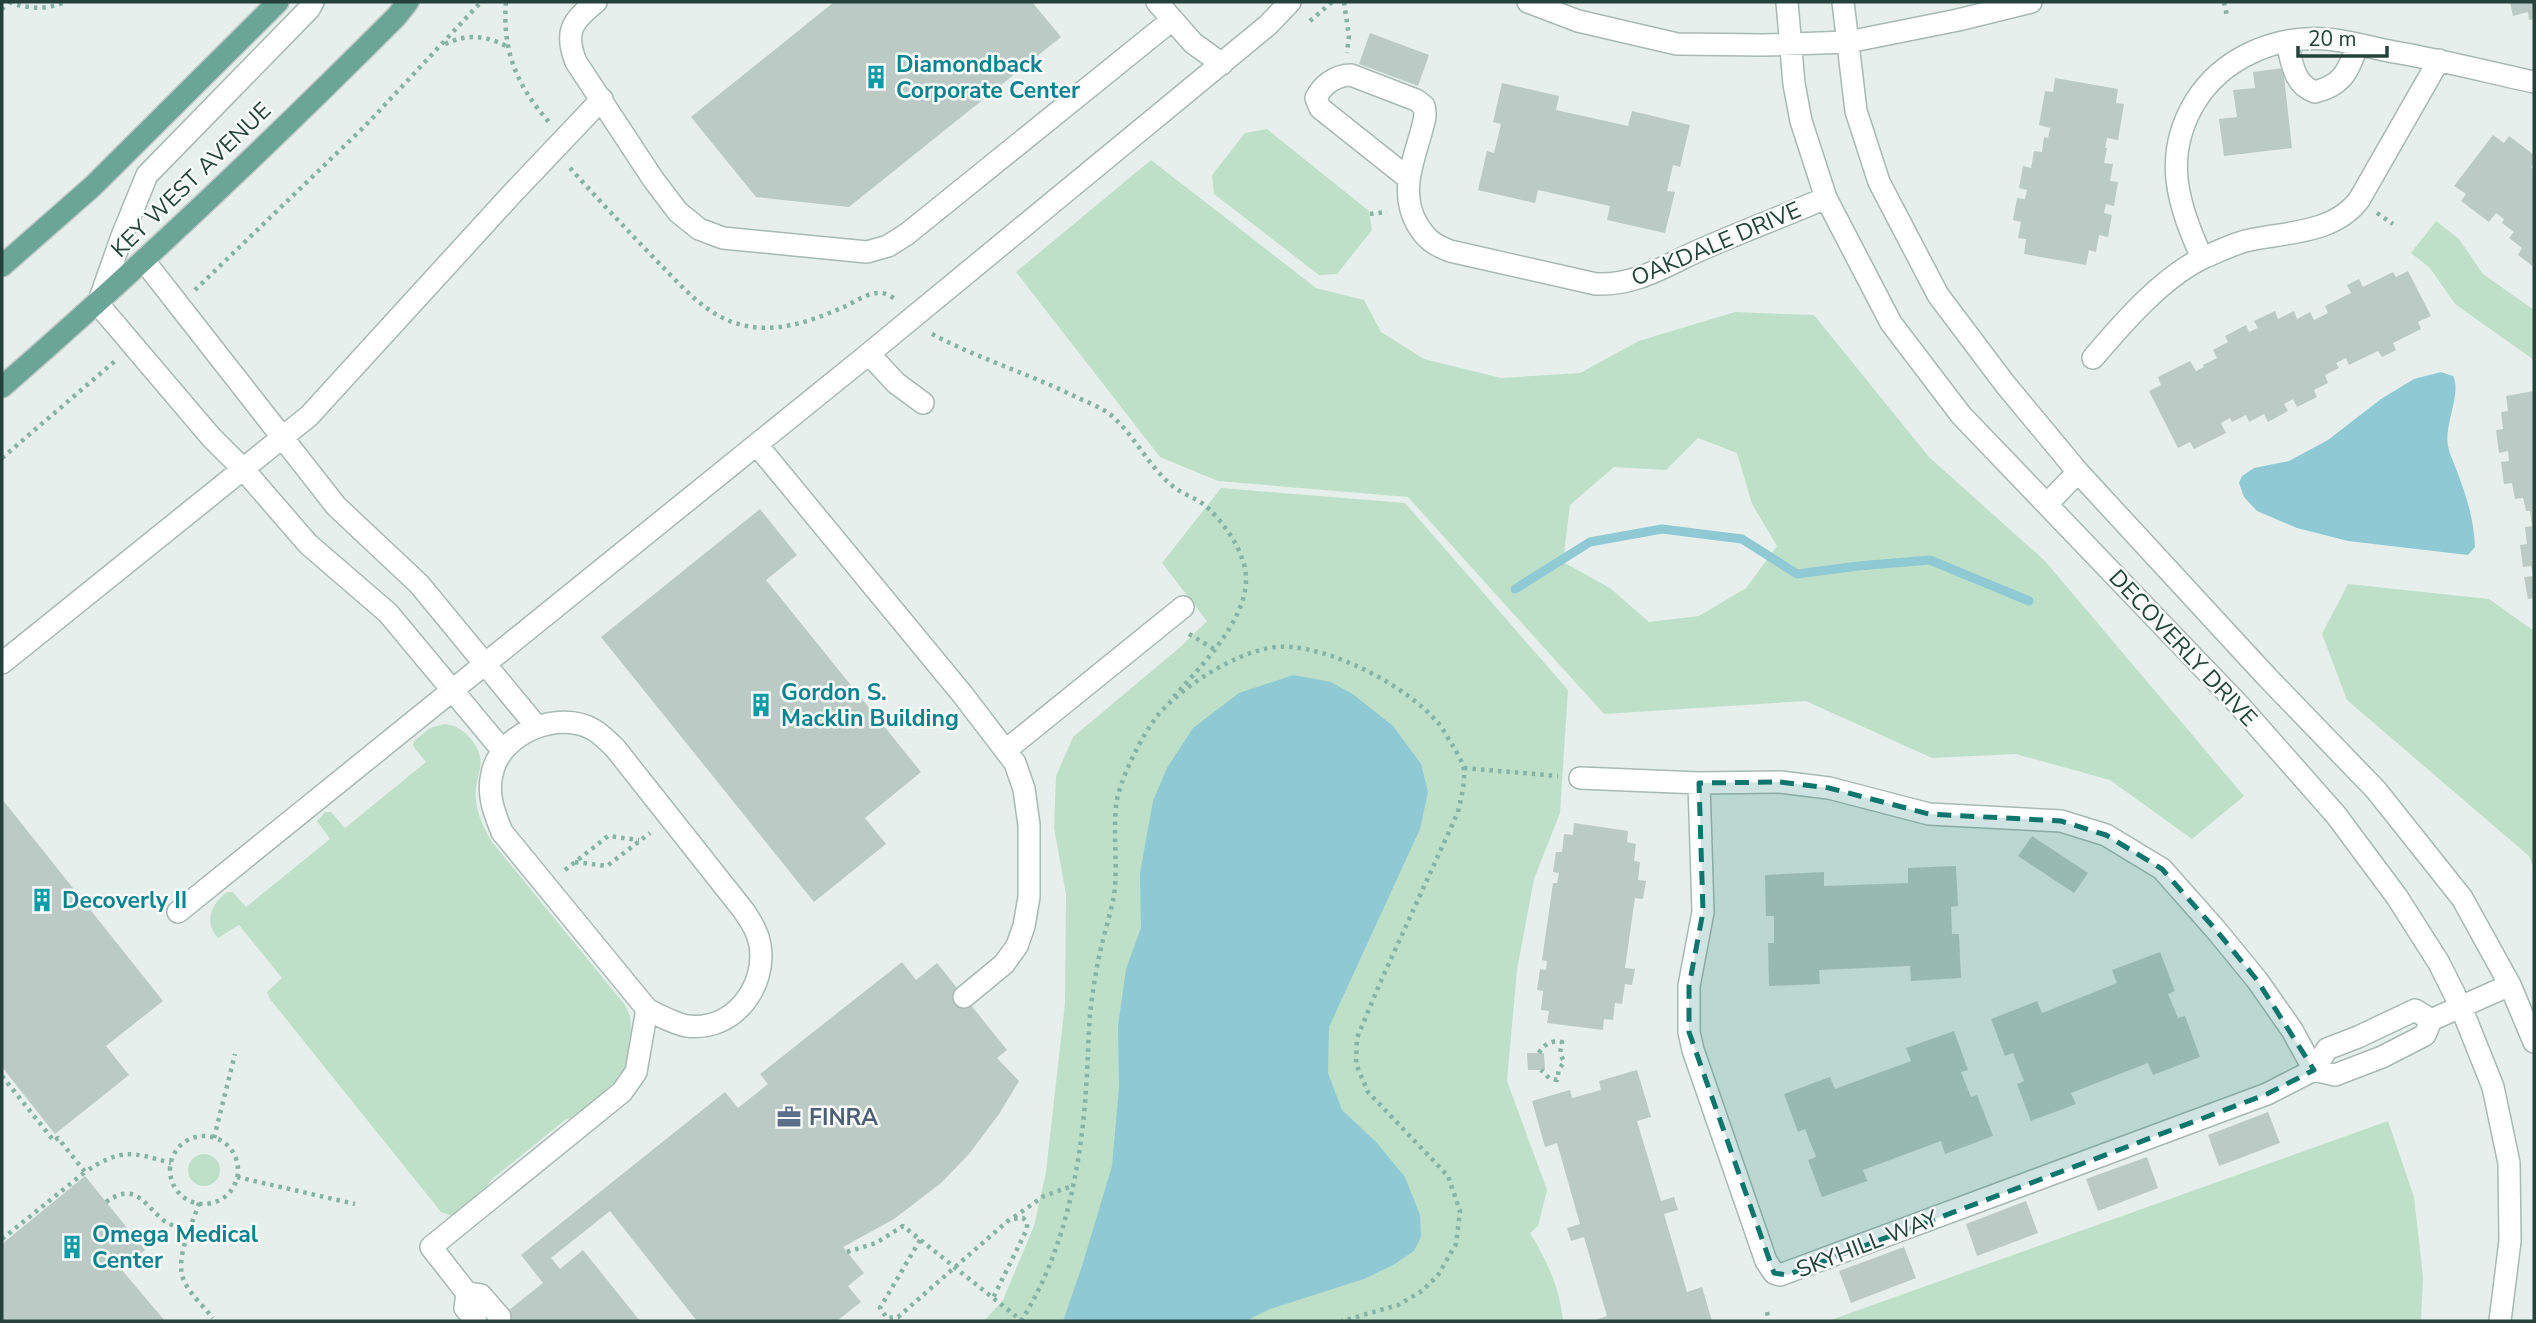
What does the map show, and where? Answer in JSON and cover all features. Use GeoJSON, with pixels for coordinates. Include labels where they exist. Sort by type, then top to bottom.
{"type":"FeatureCollection","features":[{"type":"Feature","properties":{"kind":"main road"},"geometry":{"type":"LineString","coordinates":[[2,266],[93,186],[278,2]]}},
{"type":"Feature","properties":{"kind":"main road","name":"KEY WEST AVENUE"},"geometry":{"type":"LineString","coordinates":[[2,387],[145,262],[268,145],[408,2]]}},
{"type":"Feature","properties":{"kind":"street"},"geometry":{"type":"LineString","coordinates":[[313,2],[147,175],[98,304],[211,437],[309,544],[388,613],[503,751]]}},
{"type":"Feature","properties":{"kind":"street"},"geometry":{"type":"LineString","coordinates":[[596,2],[580,15],[572,26],[569,37],[576,62],[653,179],[678,212],[699,229],[723,238],[867,252],[888,246],[907,234],[1172,20]]}},
{"type":"Feature","properties":{"kind":"street"},"geometry":{"type":"LineString","coordinates":[[1157,2],[1193,43],[1222,64]]}},
{"type":"Feature","properties":{"kind":"street"},"geometry":{"type":"LineString","coordinates":[[178,912],[869,354],[1222,64],[1268,25],[1290,2]]}},
{"type":"Feature","properties":{"kind":"street"},"geometry":{"type":"LineString","coordinates":[[1528,2],[1578,21],[1677,44],[1848,41],[1958,20],[2031,2]]}},
{"type":"Feature","properties":{"kind":"street","name":"DECOVERLY DRIVE"},"geometry":{"type":"LineString","coordinates":[[1787,2],[1794,84],[1801,121],[1826,198],[1891,323],[1961,415],[2239,705],[2336,816],[2398,897],[2439,963],[2461,1007],[2493,1087],[2509,1163],[2510,1241],[2500,1321]]}},
{"type":"Feature","properties":{"kind":"street","name":"DECOVERLY DRIVE"},"geometry":{"type":"LineString","coordinates":[[1843,2],[1856,111],[1879,181],[1938,295],[2005,384],[2078,472],[2267,677],[2376,790],[2462,898],[2510,985],[2534,1042]]}},
{"type":"Feature","properties":{"kind":"street"},"geometry":{"type":"LineString","coordinates":[[2202,258],[2186,221],[2175,181],[2178,146],[2188,114],[2205,85],[2228,64],[2253,51],[2287,42],[2326,39],[2439,60],[2534,82]]}},
{"type":"Feature","properties":{"kind":"street"},"geometry":{"type":"LineString","coordinates":[[2287,42],[2299,82],[2306,89],[2315,92],[2339,83],[2358,45]]}},
{"type":"Feature","properties":{"kind":"street"},"geometry":{"type":"LineString","coordinates":[[2093,358],[2158,289],[2202,258],[2246,241],[2320,227],[2350,213],[2439,60]]}},
{"type":"Feature","properties":{"kind":"street"},"geometry":{"type":"LineString","coordinates":[[1345,75],[1320,90],[1317,103],[1408,178]]}},
{"type":"Feature","properties":{"kind":"street","name":"OAKDALE DRIVE"},"geometry":{"type":"LineString","coordinates":[[1345,75],[1416,100],[1424,106],[1425,118],[1408,178],[1408,196],[1413,217],[1423,235],[1435,246],[1450,251],[1616,285],[1634,280],[1826,198]]}},
{"type":"Feature","properties":{"kind":"street"},"geometry":{"type":"LineString","coordinates":[[2,663],[309,416],[602,99]]}},
{"type":"Feature","properties":{"kind":"street"},"geometry":{"type":"LineString","coordinates":[[145,262],[337,506],[419,584],[537,727]]}},
{"type":"Feature","properties":{"kind":"street"},"geometry":{"type":"LineString","coordinates":[[869,354],[896,383],[923,403]]}},
{"type":"Feature","properties":{"kind":"street"},"geometry":{"type":"LineString","coordinates":[[757,445],[1015,763],[1024,789],[1029,825],[1029,897],[1024,926],[1017,946],[1004,964],[964,997]]}},
{"type":"Feature","properties":{"kind":"street"},"geometry":{"type":"LineString","coordinates":[[2048,503],[2078,472]]}},
{"type":"Feature","properties":{"kind":"street"},"geometry":{"type":"LineString","coordinates":[[1006,750],[1183,607]]}},
{"type":"Feature","properties":{"kind":"street"},"geometry":{"type":"LineString","coordinates":[[559,722],[576,723],[594,730],[615,748],[752,923],[758,937],[761,960],[753,992],[743,1006],[728,1017],[709,1024],[690,1026],[672,1022],[647,1009],[502,832],[492,808],[490,790],[492,770],[503,751],[518,737],[537,727],[559,722]]}},
{"type":"Feature","properties":{"kind":"street"},"geometry":{"type":"LineString","coordinates":[[1580,778],[1699,783],[1792,783],[1829,788],[1929,814],[2061,821],[2106,835],[2161,869],[2216,930],[2257,980],[2292,1030],[2314,1070]]}},
{"type":"Feature","properties":{"kind":"street","name":"SKYHILL WAY"},"geometry":{"type":"LineString","coordinates":[[1699,783],[1703,912],[1689,986],[1689,1032],[1766,1261],[1774,1273],[1787,1275],[2266,1094],[2314,1070],[2335,1075],[2382,1057],[2425,1035],[2431,1020],[2510,985]]}},
{"type":"Feature","properties":{"kind":"street"},"geometry":{"type":"LineString","coordinates":[[476,1321],[466,1308],[467,1293],[431,1247],[622,1092],[636,1072],[647,1009]]}},
{"type":"Feature","properties":{"kind":"street"},"geometry":{"type":"LineString","coordinates":[[467,1293],[481,1295],[500,1317]]}},
{"type":"Feature","properties":{"kind":"path"},"geometry":{"type":"LineString","coordinates":[[2,10],[7,2],[37,8],[65,2]]}},
{"type":"Feature","properties":{"kind":"path"},"geometry":{"type":"LineString","coordinates":[[178,305],[365,126],[481,2]]}},
{"type":"Feature","properties":{"kind":"path"},"geometry":{"type":"LineString","coordinates":[[1310,21],[1332,2]]}},
{"type":"Feature","properties":{"kind":"path"},"geometry":{"type":"LineString","coordinates":[[1344,2],[1349,36],[1345,75]]}},
{"type":"Feature","properties":{"kind":"path"},"geometry":{"type":"LineString","coordinates":[[2224,2],[2227,16]]}},
{"type":"Feature","properties":{"kind":"path"},"geometry":{"type":"LineString","coordinates":[[440,47],[457,39],[482,36],[507,47]]}},
{"type":"Feature","properties":{"kind":"path"},"geometry":{"type":"LineString","coordinates":[[1370,214],[1382,215],[1388,212]]}},
{"type":"Feature","properties":{"kind":"path"},"geometry":{"type":"LineString","coordinates":[[847,1252],[876,1243],[903,1226],[1021,1321],[1032,1304],[1052,1256],[1078,1161],[1096,971],[1114,895],[1116,805],[1129,764],[1158,715],[1215,650],[1244,600],[1247,580],[1242,557],[1233,539],[1207,507],[1175,487],[1158,471],[1111,414],[929,332],[939,323]]}},
{"type":"Feature","properties":{"kind":"path"},"geometry":{"type":"LineString","coordinates":[[2,458],[134,345]]}},
{"type":"Feature","properties":{"kind":"path"},"geometry":{"type":"LineString","coordinates":[[1185,631],[1215,650]]}},
{"type":"Feature","properties":{"kind":"path"},"geometry":{"type":"LineString","coordinates":[[1158,715],[1189,687],[1218,668],[1256,652],[1290,646],[1336,657],[1388,683],[1413,700],[1439,724],[1464,768],[1458,812],[1357,1038],[1356,1064],[1368,1092],[1448,1176],[1460,1212],[1456,1244],[1438,1275],[1422,1291],[1398,1304],[1342,1321]]}},
{"type":"Feature","properties":{"kind":"path"},"geometry":{"type":"LineString","coordinates":[[1464,768],[1580,778]]}},
{"type":"Feature","properties":{"kind":"path"},"geometry":{"type":"LineString","coordinates":[[575,862],[607,866],[670,817]]}},
{"type":"Feature","properties":{"kind":"path"},"geometry":{"type":"LineString","coordinates":[[546,885],[608,836],[640,841]]}},
{"type":"Feature","properties":{"kind":"path"},"geometry":{"type":"LineString","coordinates":[[1539,1053],[1545,1045],[1562,1042],[1560,1052],[1564,1062],[1559,1069],[1557,1080],[1549,1078],[1541,1070]]}},
{"type":"Feature","properties":{"kind":"path"},"geometry":{"type":"LineString","coordinates":[[214,1138],[235,1054]]}},
{"type":"Feature","properties":{"kind":"path"},"geometry":{"type":"LineString","coordinates":[[2,1076],[54,1141],[58,1138],[85,1172]]}},
{"type":"Feature","properties":{"kind":"path"},"geometry":{"type":"LineString","coordinates":[[203,1136],[214,1138],[224,1142],[231,1150],[236,1160],[237,1177],[230,1191],[222,1199],[211,1203],[189,1201],[180,1195],[173,1185],[170,1163],[182,1144],[203,1136]]}},
{"type":"Feature","properties":{"kind":"path"},"geometry":{"type":"LineString","coordinates":[[2,1239],[85,1172],[108,1158],[134,1153],[170,1163]]}},
{"type":"Feature","properties":{"kind":"path"},"geometry":{"type":"LineString","coordinates":[[237,1177],[355,1204]]}},
{"type":"Feature","properties":{"kind":"path"},"geometry":{"type":"LineString","coordinates":[[920,1240],[880,1308],[887,1318],[898,1317],[1010,1219],[1044,1196],[1072,1186]]}},
{"type":"Feature","properties":{"kind":"path"},"geometry":{"type":"LineString","coordinates":[[106,1202],[114,1196],[142,1197],[167,1223],[190,1231]]}},
{"type":"Feature","properties":{"kind":"path"},"geometry":{"type":"LineString","coordinates":[[199,1203],[182,1255],[181,1273],[191,1293],[213,1318]]}},
{"type":"Feature","properties":{"kind":"path"},"geometry":{"type":"LineString","coordinates":[[993,1298],[1027,1229],[1027,1222],[1023,1218],[1010,1219]]}},
{"type":"Feature","properties":{"kind":"path"},"geometry":{"type":"LineString","coordinates":[[1767,1312],[1769,1321]]}},
{"type":"Feature","properties":{"kind":"highlighted area"},"geometry":{"type":"Polygon","coordinates":[[[1780,782],[1829,788],[1929,814],[2061,821],[2106,835],[2162,869],[2216,930],[2257,980],[2314,1070],[2267,1094],[1787,1275],[1774,1273],[1689,1032],[1689,986],[1703,912],[1699,783],[1780,782]]]}},
{"type":"Feature","properties":{"kind":"green space"},"geometry":{"type":"Polygon","coordinates":[[[1267,129],[1369,211],[1372,230],[1337,274],[1319,275],[1214,194],[1212,175],[1245,133],[1267,129]]]}},
{"type":"Feature","properties":{"kind":"green space"},"geometry":{"type":"Polygon","coordinates":[[[1151,160],[1316,288],[1364,300],[1381,332],[1424,359],[1501,378],[1580,373],[1639,341],[1735,312],[1814,315],[1929,457],[2045,561],[2244,796],[2192,839],[2110,780],[2016,754],[1932,758],[1806,701],[1604,714],[1408,497],[1218,481],[1160,457],[1016,272],[1151,160]],[[1698,438],[1666,470],[1614,467],[1570,505],[1563,562],[1610,588],[1649,622],[1699,616],[1746,588],[1777,546],[1752,504],[1737,453],[1698,438]]]}},
{"type":"Feature","properties":{"kind":"green space"},"geometry":{"type":"Polygon","coordinates":[[[2436,221],[2459,239],[2483,274],[2534,310],[2534,360],[2455,304],[2430,268],[2411,253],[2436,221]]]}},
{"type":"Feature","properties":{"kind":"green space"},"geometry":{"type":"Polygon","coordinates":[[[1221,488],[1405,503],[1568,690],[1560,813],[1534,879],[1517,970],[1507,1081],[1547,1190],[1538,1226],[1530,1233],[1552,1275],[1563,1321],[984,1321],[1003,1300],[1034,1226],[1046,1172],[1065,1003],[1066,894],[1054,828],[1056,776],[1073,737],[1178,649],[1207,621],[1162,563],[1221,488]]]}},
{"type":"Feature","properties":{"kind":"green space"},"geometry":{"type":"Polygon","coordinates":[[[2348,584],[2489,599],[2534,631],[2534,869],[2529,856],[2347,700],[2322,634],[2348,584]]]}},
{"type":"Feature","properties":{"kind":"green space"},"geometry":{"type":"Polygon","coordinates":[[[444,724],[462,731],[471,739],[480,755],[476,801],[478,812],[492,842],[625,1005],[630,1016],[631,1030],[626,1066],[617,1084],[581,1114],[565,1120],[491,1180],[483,1192],[452,1216],[441,1212],[270,999],[267,992],[282,978],[239,925],[218,938],[213,932],[210,919],[217,902],[227,892],[233,892],[246,907],[330,839],[317,821],[325,812],[331,812],[345,828],[426,762],[413,746],[414,741],[430,728],[444,724]]]}},
{"type":"Feature","properties":{"kind":"green space"},"geometry":{"type":"Polygon","coordinates":[[[2388,1121],[2414,1197],[2423,1277],[2421,1321],[1828,1321],[2388,1121]]]}},
{"type":"Feature","properties":{"kind":"green space"},"geometry":{"type":"Polygon","coordinates":[[[204,1154],[215,1159],[220,1170],[215,1181],[204,1186],[193,1181],[188,1170],[193,1159],[204,1154]]]}},
{"type":"Feature","properties":{"kind":"water"},"geometry":{"type":"Polygon","coordinates":[[[2441,372],[2453,376],[2455,383],[2447,437],[2472,520],[2475,547],[2468,555],[2348,541],[2297,528],[2257,511],[2244,497],[2239,483],[2242,476],[2254,468],[2289,461],[2328,440],[2381,399],[2414,379],[2441,372]]]}},
{"type":"Feature","properties":{"kind":"water"},"geometry":{"type":"Polygon","coordinates":[[[1293,675],[1331,682],[1354,695],[1393,726],[1421,764],[1428,792],[1420,829],[1329,1027],[1328,1073],[1342,1110],[1376,1142],[1405,1177],[1420,1215],[1421,1237],[1414,1251],[1364,1279],[1270,1309],[1246,1321],[1063,1321],[1112,1166],[1119,1087],[1118,1026],[1126,969],[1141,928],[1140,873],[1153,801],[1167,768],[1193,728],[1239,693],[1293,675]]]}},
{"type":"Feature","properties":{"kind":"building","name":"Diamondback Corporate Center"},"geometry":{"type":"Polygon","coordinates":[[[834,2],[1032,2],[1061,37],[849,207],[756,197],[691,117],[834,2]]]}},
{"type":"Feature","properties":{"kind":"building"},"geometry":{"type":"Polygon","coordinates":[[[2510,2],[2534,2],[2534,19],[2529,20],[2528,12],[2513,16],[2510,2]]]}},
{"type":"Feature","properties":{"kind":"building"},"geometry":{"type":"Polygon","coordinates":[[[1370,33],[1429,55],[1418,86],[1359,64],[1370,33]]]}},
{"type":"Feature","properties":{"kind":"building"},"geometry":{"type":"Polygon","coordinates":[[[2283,68],[2292,148],[2224,156],[2219,119],[2237,117],[2233,90],[2255,88],[2253,72],[2283,68]]]}},
{"type":"Feature","properties":{"kind":"building"},"geometry":{"type":"Polygon","coordinates":[[[2055,78],[2118,89],[2116,103],[2124,104],[2118,140],[2107,138],[2105,148],[2104,163],[2113,164],[2110,181],[2118,182],[2114,206],[2106,204],[2104,213],[2112,215],[2108,237],[2099,235],[2096,252],[2089,250],[2086,265],[2024,254],[2026,239],[2018,238],[2021,222],[2013,220],[2017,198],[2025,199],[2027,190],[2019,188],[2023,166],[2031,168],[2034,151],[2042,152],[2044,137],[2048,138],[2050,128],[2039,125],[2045,91],[2053,92],[2055,78]]]}},
{"type":"Feature","properties":{"kind":"building"},"geometry":{"type":"Polygon","coordinates":[[[1502,83],[1559,96],[1556,110],[1628,126],[1632,111],[1690,125],[1680,167],[1673,165],[1667,191],[1675,192],[1665,233],[1607,220],[1610,206],[1538,190],[1535,203],[1478,190],[1487,151],[1494,153],[1501,124],[1493,122],[1502,83]]]}},
{"type":"Feature","properties":{"kind":"building"},"geometry":{"type":"Polygon","coordinates":[[[2493,135],[2504,143],[2509,136],[2534,155],[2531,167],[2534,170],[2534,267],[2518,255],[2522,248],[2509,238],[2514,232],[2502,223],[2504,219],[2496,213],[2489,222],[2461,201],[2466,194],[2454,186],[2493,135]]]}},
{"type":"Feature","properties":{"kind":"building"},"geometry":{"type":"Polygon","coordinates":[[[2408,271],[2431,316],[2418,322],[2421,329],[2393,343],[2396,350],[2382,357],[2378,351],[2349,365],[2346,358],[2336,363],[2339,368],[2325,375],[2328,383],[2314,390],[2317,397],[2297,407],[2293,399],[2284,404],[2288,411],[2268,422],[2264,414],[2249,422],[2246,415],[2232,422],[2230,418],[2221,423],[2226,433],[2194,449],[2190,442],[2178,448],[2149,391],[2161,385],[2158,377],[2190,361],[2196,371],[2204,367],[2203,365],[2217,358],[2213,350],[2228,342],[2225,336],[2246,325],[2249,332],[2258,328],[2254,321],[2275,311],[2278,319],[2294,311],[2297,319],[2310,312],[2314,320],[2328,313],[2325,306],[2351,293],[2347,285],[2359,279],[2363,287],[2393,272],[2396,277],[2408,271]]]}},
{"type":"Feature","properties":{"kind":"building"},"geometry":{"type":"Polygon","coordinates":[[[2534,391],[2533,575],[2531,566],[2523,567],[2520,545],[2527,544],[2525,527],[2532,526],[2530,511],[2526,511],[2523,498],[2515,499],[2512,483],[2504,484],[2501,462],[2509,461],[2508,451],[2499,453],[2496,430],[2503,429],[2501,412],[2508,411],[2506,396],[2534,391]]]}},
{"type":"Feature","properties":{"kind":"building","name":"Gordon S. Macklin Building"},"geometry":{"type":"Polygon","coordinates":[[[760,509],[797,555],[766,580],[921,772],[865,818],[886,844],[814,902],[601,637],[760,509]]]}},
{"type":"Feature","properties":{"kind":"building"},"geometry":{"type":"Polygon","coordinates":[[[2534,576],[2534,598],[2528,599],[2524,577],[2534,576]]]}},
{"type":"Feature","properties":{"kind":"building","name":"Decoverly II"},"geometry":{"type":"Polygon","coordinates":[[[2,799],[163,1001],[106,1046],[129,1075],[55,1134],[2,1067],[2,799]]]}},
{"type":"Feature","properties":{"kind":"building"},"geometry":{"type":"Polygon","coordinates":[[[1574,823],[1628,831],[1627,842],[1636,844],[1634,861],[1640,862],[1638,880],[1646,881],[1643,899],[1635,898],[1625,968],[1635,969],[1632,985],[1625,984],[1622,1004],[1615,1003],[1613,1020],[1604,1019],[1603,1030],[1547,1023],[1549,1011],[1541,1010],[1543,991],[1537,990],[1540,969],[1546,970],[1547,961],[1542,960],[1553,883],[1557,883],[1559,873],[1553,872],[1556,852],[1562,852],[1564,834],[1573,835],[1574,823]]]}},
{"type":"Feature","properties":{"kind":"building"},"geometry":{"type":"Polygon","coordinates":[[[2032,836],[2088,873],[2074,893],[2018,856],[2032,836]]]}},
{"type":"Feature","properties":{"kind":"building"},"geometry":{"type":"Polygon","coordinates":[[[1956,866],[1958,906],[1951,907],[1952,934],[1959,934],[1961,978],[1911,981],[1910,966],[1819,970],[1820,984],[1769,986],[1768,943],[1774,943],[1774,916],[1766,916],[1765,875],[1824,872],[1824,886],[1908,883],[1908,868],[1956,866]]]}},
{"type":"Feature","properties":{"kind":"building"},"geometry":{"type":"Polygon","coordinates":[[[2160,952],[2175,991],[2168,994],[2178,1018],[2185,1016],[2200,1057],[2153,1075],[2148,1063],[2071,1093],[2076,1104],[2031,1121],[2017,1084],[2024,1081],[2013,1053],[2005,1056],[1991,1019],[2037,1001],[2042,1013],[2117,983],[2112,970],[2160,952]]]}},
{"type":"Feature","properties":{"kind":"building"},"geometry":{"type":"Polygon","coordinates":[[[902,962],[916,980],[937,963],[1007,1050],[997,1058],[1019,1081],[999,1114],[969,1154],[941,1183],[894,1219],[843,1247],[864,1273],[848,1286],[861,1302],[837,1321],[697,1321],[610,1211],[551,1258],[560,1269],[583,1250],[640,1321],[495,1321],[543,1283],[521,1255],[725,1092],[738,1108],[768,1084],[760,1074],[902,962]]]}},
{"type":"Feature","properties":{"kind":"building"},"geometry":{"type":"Polygon","coordinates":[[[1954,1031],[1968,1070],[1961,1072],[1971,1097],[1977,1095],[1993,1136],[1945,1154],[1941,1141],[1863,1170],[1867,1181],[1822,1197],[1808,1160],[1816,1157],[1805,1129],[1798,1132],[1784,1094],[1830,1077],[1835,1089],[1911,1061],[1906,1048],[1954,1031]]]}},
{"type":"Feature","properties":{"kind":"building"},"geometry":{"type":"Polygon","coordinates":[[[1527,1053],[1544,1053],[1545,1070],[1528,1070],[1527,1053]]]}},
{"type":"Feature","properties":{"kind":"building"},"geometry":{"type":"Polygon","coordinates":[[[1637,1070],[1651,1117],[1637,1121],[1661,1201],[1674,1197],[1678,1210],[1664,1214],[1687,1292],[1702,1287],[1712,1321],[1592,1321],[1607,1316],[1584,1237],[1571,1241],[1567,1228],[1580,1224],[1557,1143],[1545,1147],[1532,1101],[1570,1090],[1572,1098],[1601,1090],[1599,1081],[1637,1070]]]}},
{"type":"Feature","properties":{"kind":"building"},"geometry":{"type":"Polygon","coordinates":[[[2268,1112],[2280,1143],[2219,1166],[2208,1135],[2268,1112]]]}},
{"type":"Feature","properties":{"kind":"building"},"geometry":{"type":"Polygon","coordinates":[[[2147,1157],[2158,1188],[2098,1211],[2086,1179],[2147,1157]]]}},
{"type":"Feature","properties":{"kind":"building","name":"Omega Medical Center"},"geometry":{"type":"Polygon","coordinates":[[[85,1176],[145,1250],[121,1269],[165,1321],[2,1321],[2,1244],[85,1176]]]}},
{"type":"Feature","properties":{"kind":"building"},"geometry":{"type":"Polygon","coordinates":[[[2026,1201],[2038,1233],[1977,1256],[1966,1224],[2026,1201]]]}},
{"type":"Feature","properties":{"kind":"building"},"geometry":{"type":"Polygon","coordinates":[[[1904,1247],[1916,1278],[1851,1303],[1839,1271],[1904,1247]]]}},
{"type":"Feature","properties":{"kind":"waterway"},"geometry":{"type":"LineString","coordinates":[[1515,589],[1590,542],[1662,529],[1742,539],[1797,574],[1930,560],[2029,601]]}},
{"type":"Feature","properties":{"kind":"place","name":"Diamondback Corporate Center"},"geometry":{"type":"Point","coordinates":[876,77]}},
{"type":"Feature","properties":{"kind":"place","name":"Gordon S. Macklin Building"},"geometry":{"type":"Point","coordinates":[761,705]}},
{"type":"Feature","properties":{"kind":"place","name":"Decoverly II"},"geometry":{"type":"Point","coordinates":[42,900]}},
{"type":"Feature","properties":{"kind":"place","name":"FINRA"},"geometry":{"type":"Point","coordinates":[789,1117]}},
{"type":"Feature","properties":{"kind":"place","name":"Omega Medical Center"},"geometry":{"type":"Point","coordinates":[72,1247]}}]}
